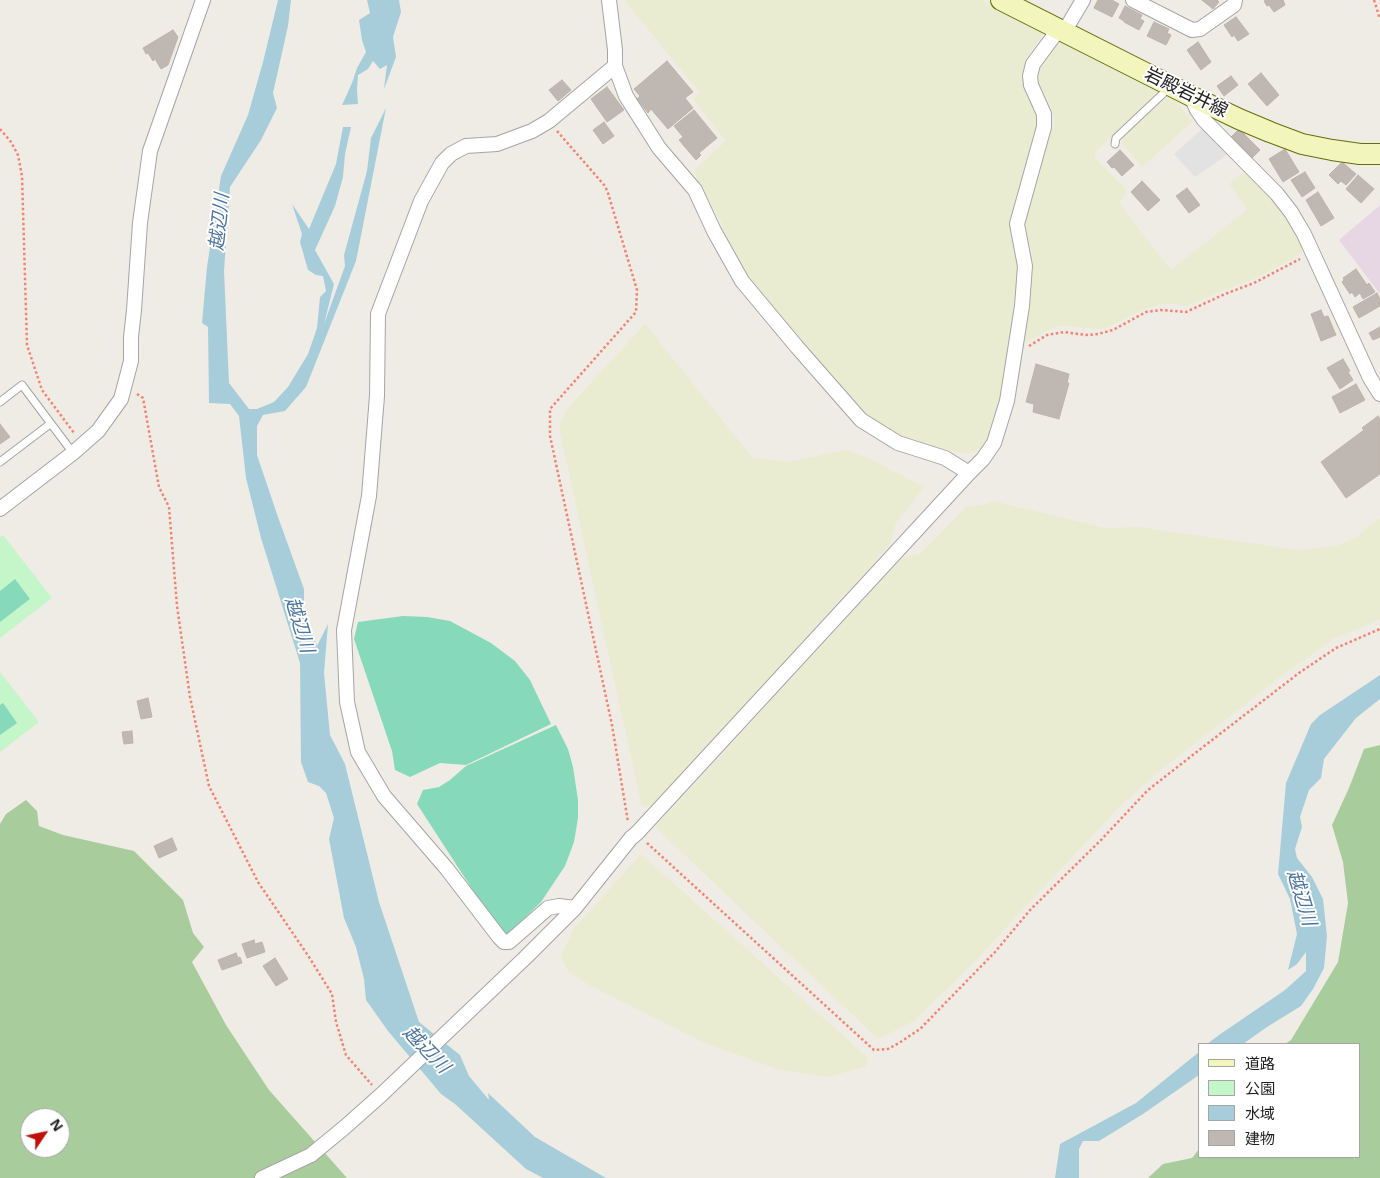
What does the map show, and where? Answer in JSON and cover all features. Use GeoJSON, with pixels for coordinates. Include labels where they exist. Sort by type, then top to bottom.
{"type":"FeatureCollection","features":[{"type":"Feature","properties":{"kind":"main road","name":"岩殿岩井線"},"geometry":{"type":"LineString","coordinates":[[1002,0],[1239,120],[1302,144],[1360,154],[1380,154]]}},
{"type":"Feature","properties":{"kind":"street"},"geometry":{"type":"LineString","coordinates":[[0,509],[77,449],[98,430],[111,415],[121,399],[132,361],[131,336],[140,222],[150,151],[203,0]]}},
{"type":"Feature","properties":{"kind":"street"},"geometry":{"type":"LineString","coordinates":[[610,0],[615,66],[626,96],[659,148],[694,190],[742,281],[797,348],[861,420],[898,444],[945,458],[969,473]]}},
{"type":"Feature","properties":{"kind":"street"},"geometry":{"type":"LineString","coordinates":[[262,1178],[311,1155],[393,1084],[526,957],[575,908],[634,836],[983,459],[994,443],[1007,401],[1022,306],[1025,266],[1017,224],[1044,127],[1044,114],[1031,85],[1030,76],[1033,64],[1062,31],[1083,0]]}},
{"type":"Feature","properties":{"kind":"street"},"geometry":{"type":"LineString","coordinates":[[1133,0],[1192,30],[1200,29],[1234,6],[1235,0]]}},
{"type":"Feature","properties":{"kind":"street"},"geometry":{"type":"LineString","coordinates":[[575,908],[559,906],[548,908],[509,942],[504,942],[499,937],[447,869],[384,796],[358,752],[347,702],[344,630],[369,496],[377,396],[378,314],[425,194],[442,163],[451,154],[466,146],[497,144],[532,131],[549,121],[615,66]]}},
{"type":"Feature","properties":{"kind":"street"},"geometry":{"type":"LineString","coordinates":[[1191,96],[1204,120],[1277,194],[1291,212],[1304,234],[1370,378],[1380,394]]}},
{"type":"Feature","properties":{"kind":"lane"},"geometry":{"type":"LineString","coordinates":[[1115,144],[1116,138],[1172,86]]}},
{"type":"Feature","properties":{"kind":"lane"},"geometry":{"type":"LineString","coordinates":[[0,402],[22,385],[50,424],[77,449]]}},
{"type":"Feature","properties":{"kind":"lane"},"geometry":{"type":"LineString","coordinates":[[0,462],[50,424]]}},
{"type":"Feature","properties":{"kind":"path"},"geometry":{"type":"LineString","coordinates":[[1374,0],[1380,19]]}},
{"type":"Feature","properties":{"kind":"path"},"geometry":{"type":"LineString","coordinates":[[549,121],[605,186],[637,290],[636,312],[550,409],[550,436],[634,836],[874,1050],[888,1049],[920,1029],[995,952],[1031,909],[1100,841],[1148,790],[1300,673],[1336,648],[1380,629]]}},
{"type":"Feature","properties":{"kind":"path"},"geometry":{"type":"LineString","coordinates":[[0,129],[11,142],[18,155],[22,176],[27,345],[42,390],[77,449]]}},
{"type":"Feature","properties":{"kind":"path"},"geometry":{"type":"LineString","coordinates":[[1014,358],[1047,335],[1064,332],[1086,335],[1098,334],[1113,330],[1146,312],[1161,310],[1186,312],[1254,283],[1313,253]]}},
{"type":"Feature","properties":{"kind":"path"},"geometry":{"type":"LineString","coordinates":[[125,387],[143,398],[159,487],[169,507],[177,606],[190,697],[209,786],[258,882],[332,994],[336,1022],[346,1055],[381,1095]]}},
{"type":"Feature","properties":{"kind":"shaded area"},"geometry":{"type":"Polygon","coordinates":[[[1203,128],[1228,154],[1195,177],[1174,154],[1203,128]]]}},
{"type":"Feature","properties":{"kind":"shaded area"},"geometry":{"type":"Polygon","coordinates":[[[1380,205],[1380,294],[1339,240],[1380,205]]]}},
{"type":"Feature","properties":{"kind":"green space"},"geometry":{"type":"Polygon","coordinates":[[[624,0],[982,0],[1040,30],[1043,34],[1028,56],[1024,69],[1026,88],[1040,121],[1038,135],[1012,217],[1011,233],[1019,273],[1002,390],[991,433],[983,447],[972,453],[963,453],[931,447],[892,432],[863,412],[750,283],[730,248],[721,222],[693,171],[726,141],[693,99],[700,93],[624,0]]]}},
{"type":"Feature","properties":{"kind":"green space"},"geometry":{"type":"Polygon","coordinates":[[[1061,40],[1162,90],[1095,152],[1095,158],[1125,188],[1127,191],[1119,203],[1171,270],[1248,209],[1229,184],[1245,172],[1272,199],[1291,225],[1304,250],[1295,258],[1254,279],[1186,306],[1168,303],[1144,309],[1104,329],[1060,326],[1046,331],[1024,344],[1032,286],[1033,257],[1025,224],[1027,211],[1054,122],[1052,108],[1038,80],[1039,68],[1053,45],[1061,40]]]}},
{"type":"Feature","properties":{"kind":"green space"},"geometry":{"type":"Polygon","coordinates":[[[1170,95],[1193,121],[1142,167],[1121,142],[1124,135],[1170,95]]]}},
{"type":"Feature","properties":{"kind":"green space"},"geometry":{"type":"Polygon","coordinates":[[[645,324],[753,458],[788,462],[845,450],[870,459],[924,487],[896,523],[890,545],[655,804],[642,807],[559,428],[566,410],[645,324]]]}},
{"type":"Feature","properties":{"kind":"green space"},"geometry":{"type":"Polygon","coordinates":[[[993,501],[1106,528],[1138,527],[1299,550],[1336,546],[1355,538],[1380,518],[1380,620],[1334,638],[1275,681],[1161,770],[1120,806],[973,963],[914,1021],[878,1039],[655,827],[903,557],[920,554],[966,507],[993,501]]]}},
{"type":"Feature","properties":{"kind":"green space"},"geometry":{"type":"Polygon","coordinates":[[[3,535],[52,598],[0,638],[0,537],[3,535]]]}},
{"type":"Feature","properties":{"kind":"green space"},"geometry":{"type":"Polygon","coordinates":[[[15,579],[30,599],[0,622],[0,591],[15,579]]]}},
{"type":"Feature","properties":{"kind":"green space"},"geometry":{"type":"Polygon","coordinates":[[[403,616],[427,617],[450,621],[491,643],[515,661],[530,680],[551,724],[466,765],[440,763],[410,777],[395,770],[392,751],[354,639],[358,622],[403,616]]]}},
{"type":"Feature","properties":{"kind":"green space"},"geometry":{"type":"Polygon","coordinates":[[[0,672],[39,722],[0,752],[0,672]]]}},
{"type":"Feature","properties":{"kind":"green space"},"geometry":{"type":"Polygon","coordinates":[[[3,703],[17,723],[0,735],[0,705],[3,703]]]}},
{"type":"Feature","properties":{"kind":"green space"},"geometry":{"type":"Polygon","coordinates":[[[556,725],[568,749],[573,767],[578,800],[578,818],[574,842],[565,866],[541,902],[506,934],[500,932],[417,804],[423,790],[439,787],[466,766],[556,725]]]}},
{"type":"Feature","properties":{"kind":"green space"},"geometry":{"type":"Polygon","coordinates":[[[1380,745],[1380,1178],[1148,1178],[1163,1164],[1192,1158],[1198,1150],[1198,1158],[1360,1158],[1360,1043],[1286,1043],[1291,1040],[1338,962],[1348,903],[1343,862],[1332,825],[1364,749],[1380,745]]]}},
{"type":"Feature","properties":{"kind":"green space"},"geometry":{"type":"Polygon","coordinates":[[[26,800],[37,811],[39,826],[63,835],[134,851],[183,900],[193,933],[204,947],[192,962],[226,1025],[269,1090],[347,1178],[0,1178],[0,824],[6,814],[26,800]]]}},
{"type":"Feature","properties":{"kind":"green space"},"geometry":{"type":"Polygon","coordinates":[[[641,854],[868,1058],[866,1066],[829,1077],[780,1070],[707,1044],[589,985],[568,971],[561,956],[573,930],[641,854]]]}},
{"type":"Feature","properties":{"kind":"water","name":"越辺川"},"geometry":{"type":"Polygon","coordinates":[[[278,0],[291,0],[288,26],[273,93],[277,108],[261,140],[230,187],[224,271],[229,383],[249,409],[257,409],[274,402],[288,387],[308,354],[317,328],[320,297],[326,291],[323,276],[316,275],[308,270],[300,242],[302,234],[292,204],[309,229],[336,164],[343,127],[351,127],[345,154],[343,177],[335,206],[315,250],[334,284],[324,324],[345,266],[344,255],[367,171],[371,138],[386,108],[356,261],[306,387],[285,411],[263,415],[257,426],[257,455],[304,589],[304,614],[317,646],[328,624],[324,673],[330,735],[345,764],[379,902],[419,1022],[460,1055],[469,1076],[489,1100],[488,1093],[535,1137],[606,1178],[543,1178],[526,1169],[455,1104],[441,1094],[388,1031],[366,1000],[364,979],[356,947],[344,918],[329,839],[334,818],[326,793],[319,786],[308,782],[301,762],[300,663],[261,538],[246,478],[239,416],[230,404],[209,403],[208,327],[202,323],[207,267],[221,176],[248,115],[278,0]]]}},
{"type":"Feature","properties":{"kind":"water"},"geometry":{"type":"Polygon","coordinates":[[[367,0],[399,0],[401,12],[393,37],[396,57],[384,89],[387,65],[380,69],[373,61],[368,69],[358,75],[358,104],[342,105],[357,68],[366,52],[359,20],[370,13],[367,0]]]}},
{"type":"Feature","properties":{"kind":"water","name":"越辺川"},"geometry":{"type":"Polygon","coordinates":[[[1380,675],[1380,699],[1356,718],[1324,759],[1321,778],[1309,790],[1300,817],[1302,827],[1295,849],[1297,858],[1312,877],[1323,899],[1327,936],[1324,968],[1301,1006],[1244,1043],[1208,1043],[1285,990],[1306,971],[1306,952],[1297,964],[1288,970],[1297,934],[1290,899],[1278,874],[1286,783],[1311,724],[1320,715],[1380,675]]]}},
{"type":"Feature","properties":{"kind":"water"},"geometry":{"type":"Polygon","coordinates":[[[1198,1053],[1198,1076],[1143,1114],[1099,1141],[1083,1141],[1079,1149],[1079,1178],[1055,1178],[1060,1144],[1136,1103],[1198,1053]]]}},
{"type":"Feature","properties":{"kind":"building"},"geometry":{"type":"Polygon","coordinates":[[[1098,0],[1112,0],[1119,4],[1112,17],[1094,8],[1098,0]]]}},
{"type":"Feature","properties":{"kind":"building"},"geometry":{"type":"Polygon","coordinates":[[[1202,0],[1217,0],[1219,2],[1213,9],[1202,0]]]}},
{"type":"Feature","properties":{"kind":"building"},"geometry":{"type":"Polygon","coordinates":[[[1283,0],[1285,5],[1274,12],[1269,5],[1267,6],[1264,1],[1283,0]]]}},
{"type":"Feature","properties":{"kind":"building"},"geometry":{"type":"Polygon","coordinates":[[[1125,6],[1142,15],[1140,19],[1144,21],[1139,30],[1119,18],[1125,6]]]}},
{"type":"Feature","properties":{"kind":"building"},"geometry":{"type":"Polygon","coordinates":[[[1236,17],[1249,34],[1238,41],[1234,35],[1232,37],[1224,25],[1236,17]]]}},
{"type":"Feature","properties":{"kind":"building"},"geometry":{"type":"Polygon","coordinates":[[[1154,22],[1169,29],[1167,33],[1171,35],[1166,45],[1147,36],[1154,22]]]}},
{"type":"Feature","properties":{"kind":"building"},"geometry":{"type":"Polygon","coordinates":[[[173,30],[178,37],[168,65],[161,69],[155,59],[153,61],[143,48],[173,30]]]}},
{"type":"Feature","properties":{"kind":"building"},"geometry":{"type":"Polygon","coordinates":[[[1198,42],[1211,62],[1201,70],[1187,50],[1198,42]]]}},
{"type":"Feature","properties":{"kind":"building"},"geometry":{"type":"Polygon","coordinates":[[[667,61],[693,92],[685,98],[693,108],[668,129],[651,109],[648,113],[637,99],[640,96],[634,89],[667,61]]]}},
{"type":"Feature","properties":{"kind":"building"},"geometry":{"type":"Polygon","coordinates":[[[1261,73],[1279,95],[1267,106],[1248,84],[1261,73]]]}},
{"type":"Feature","properties":{"kind":"building"},"geometry":{"type":"Polygon","coordinates":[[[1231,76],[1238,85],[1224,96],[1217,86],[1231,76]]]}},
{"type":"Feature","properties":{"kind":"building"},"geometry":{"type":"Polygon","coordinates":[[[562,80],[571,90],[558,101],[549,90],[562,80]]]}},
{"type":"Feature","properties":{"kind":"building"},"geometry":{"type":"Polygon","coordinates":[[[607,87],[624,110],[607,122],[591,99],[607,87]]]}},
{"type":"Feature","properties":{"kind":"building"},"geometry":{"type":"Polygon","coordinates":[[[694,110],[717,138],[699,153],[701,155],[696,160],[679,140],[683,137],[674,126],[694,110]]]}},
{"type":"Feature","properties":{"kind":"building"},"geometry":{"type":"Polygon","coordinates":[[[604,122],[614,136],[603,144],[593,130],[604,122]]]}},
{"type":"Feature","properties":{"kind":"building"},"geometry":{"type":"Polygon","coordinates":[[[1239,129],[1260,150],[1251,159],[1230,138],[1239,129]]]}},
{"type":"Feature","properties":{"kind":"building"},"geometry":{"type":"Polygon","coordinates":[[[1285,149],[1299,172],[1283,182],[1269,159],[1285,149]]]}},
{"type":"Feature","properties":{"kind":"building"},"geometry":{"type":"Polygon","coordinates":[[[1120,150],[1134,165],[1122,176],[1107,162],[1120,150]]]}},
{"type":"Feature","properties":{"kind":"building"},"geometry":{"type":"Polygon","coordinates":[[[1342,162],[1356,174],[1346,185],[1341,181],[1338,184],[1329,175],[1342,162]]]}},
{"type":"Feature","properties":{"kind":"building"},"geometry":{"type":"Polygon","coordinates":[[[1305,172],[1315,188],[1302,197],[1291,180],[1305,172]]]}},
{"type":"Feature","properties":{"kind":"building"},"geometry":{"type":"Polygon","coordinates":[[[1358,175],[1374,189],[1361,203],[1346,189],[1358,175]]]}},
{"type":"Feature","properties":{"kind":"building"},"geometry":{"type":"Polygon","coordinates":[[[1142,181],[1160,200],[1148,211],[1131,192],[1142,181]]]}},
{"type":"Feature","properties":{"kind":"building"},"geometry":{"type":"Polygon","coordinates":[[[1187,188],[1200,205],[1189,213],[1176,196],[1187,188]]]}},
{"type":"Feature","properties":{"kind":"building"},"geometry":{"type":"Polygon","coordinates":[[[1318,192],[1334,218],[1321,226],[1306,200],[1318,192]]]}},
{"type":"Feature","properties":{"kind":"building"},"geometry":{"type":"Polygon","coordinates":[[[1356,269],[1367,285],[1369,283],[1375,292],[1363,299],[1360,293],[1355,297],[1352,292],[1350,294],[1342,282],[1343,278],[1356,269]]]}},
{"type":"Feature","properties":{"kind":"building"},"geometry":{"type":"Polygon","coordinates":[[[1377,293],[1380,306],[1359,318],[1353,307],[1377,293]]]}},
{"type":"Feature","properties":{"kind":"building"},"geometry":{"type":"Polygon","coordinates":[[[1321,310],[1324,317],[1328,316],[1336,335],[1321,341],[1311,314],[1321,310]]]}},
{"type":"Feature","properties":{"kind":"building"},"geometry":{"type":"Polygon","coordinates":[[[1380,327],[1380,337],[1373,340],[1369,333],[1380,327]]]}},
{"type":"Feature","properties":{"kind":"building"},"geometry":{"type":"Polygon","coordinates":[[[1343,359],[1353,380],[1340,389],[1327,368],[1343,359]]]}},
{"type":"Feature","properties":{"kind":"building"},"geometry":{"type":"Polygon","coordinates":[[[1036,364],[1069,374],[1067,383],[1069,383],[1059,419],[1033,412],[1034,404],[1026,402],[1036,364]]]}},
{"type":"Feature","properties":{"kind":"building"},"geometry":{"type":"Polygon","coordinates":[[[1356,384],[1365,400],[1340,413],[1332,397],[1356,384]]]}},
{"type":"Feature","properties":{"kind":"building"},"geometry":{"type":"Polygon","coordinates":[[[1378,416],[1380,420],[1380,474],[1346,498],[1321,462],[1364,430],[1362,428],[1378,416]]]}},
{"type":"Feature","properties":{"kind":"building"},"geometry":{"type":"Polygon","coordinates":[[[0,424],[10,437],[0,444],[0,424]]]}},
{"type":"Feature","properties":{"kind":"building"},"geometry":{"type":"Polygon","coordinates":[[[148,698],[152,717],[141,719],[137,701],[148,698]]]}},
{"type":"Feature","properties":{"kind":"building"},"geometry":{"type":"Polygon","coordinates":[[[132,731],[133,743],[124,744],[122,732],[132,731]]]}},
{"type":"Feature","properties":{"kind":"building"},"geometry":{"type":"Polygon","coordinates":[[[172,838],[177,850],[159,858],[154,846],[172,838]]]}},
{"type":"Feature","properties":{"kind":"building"},"geometry":{"type":"Polygon","coordinates":[[[254,940],[255,944],[262,942],[265,952],[247,958],[242,944],[254,940]]]}},
{"type":"Feature","properties":{"kind":"building"},"geometry":{"type":"Polygon","coordinates":[[[236,953],[242,963],[222,970],[218,960],[236,953]]]}},
{"type":"Feature","properties":{"kind":"building"},"geometry":{"type":"Polygon","coordinates":[[[275,958],[288,979],[276,986],[263,966],[275,958]]]}}]}
